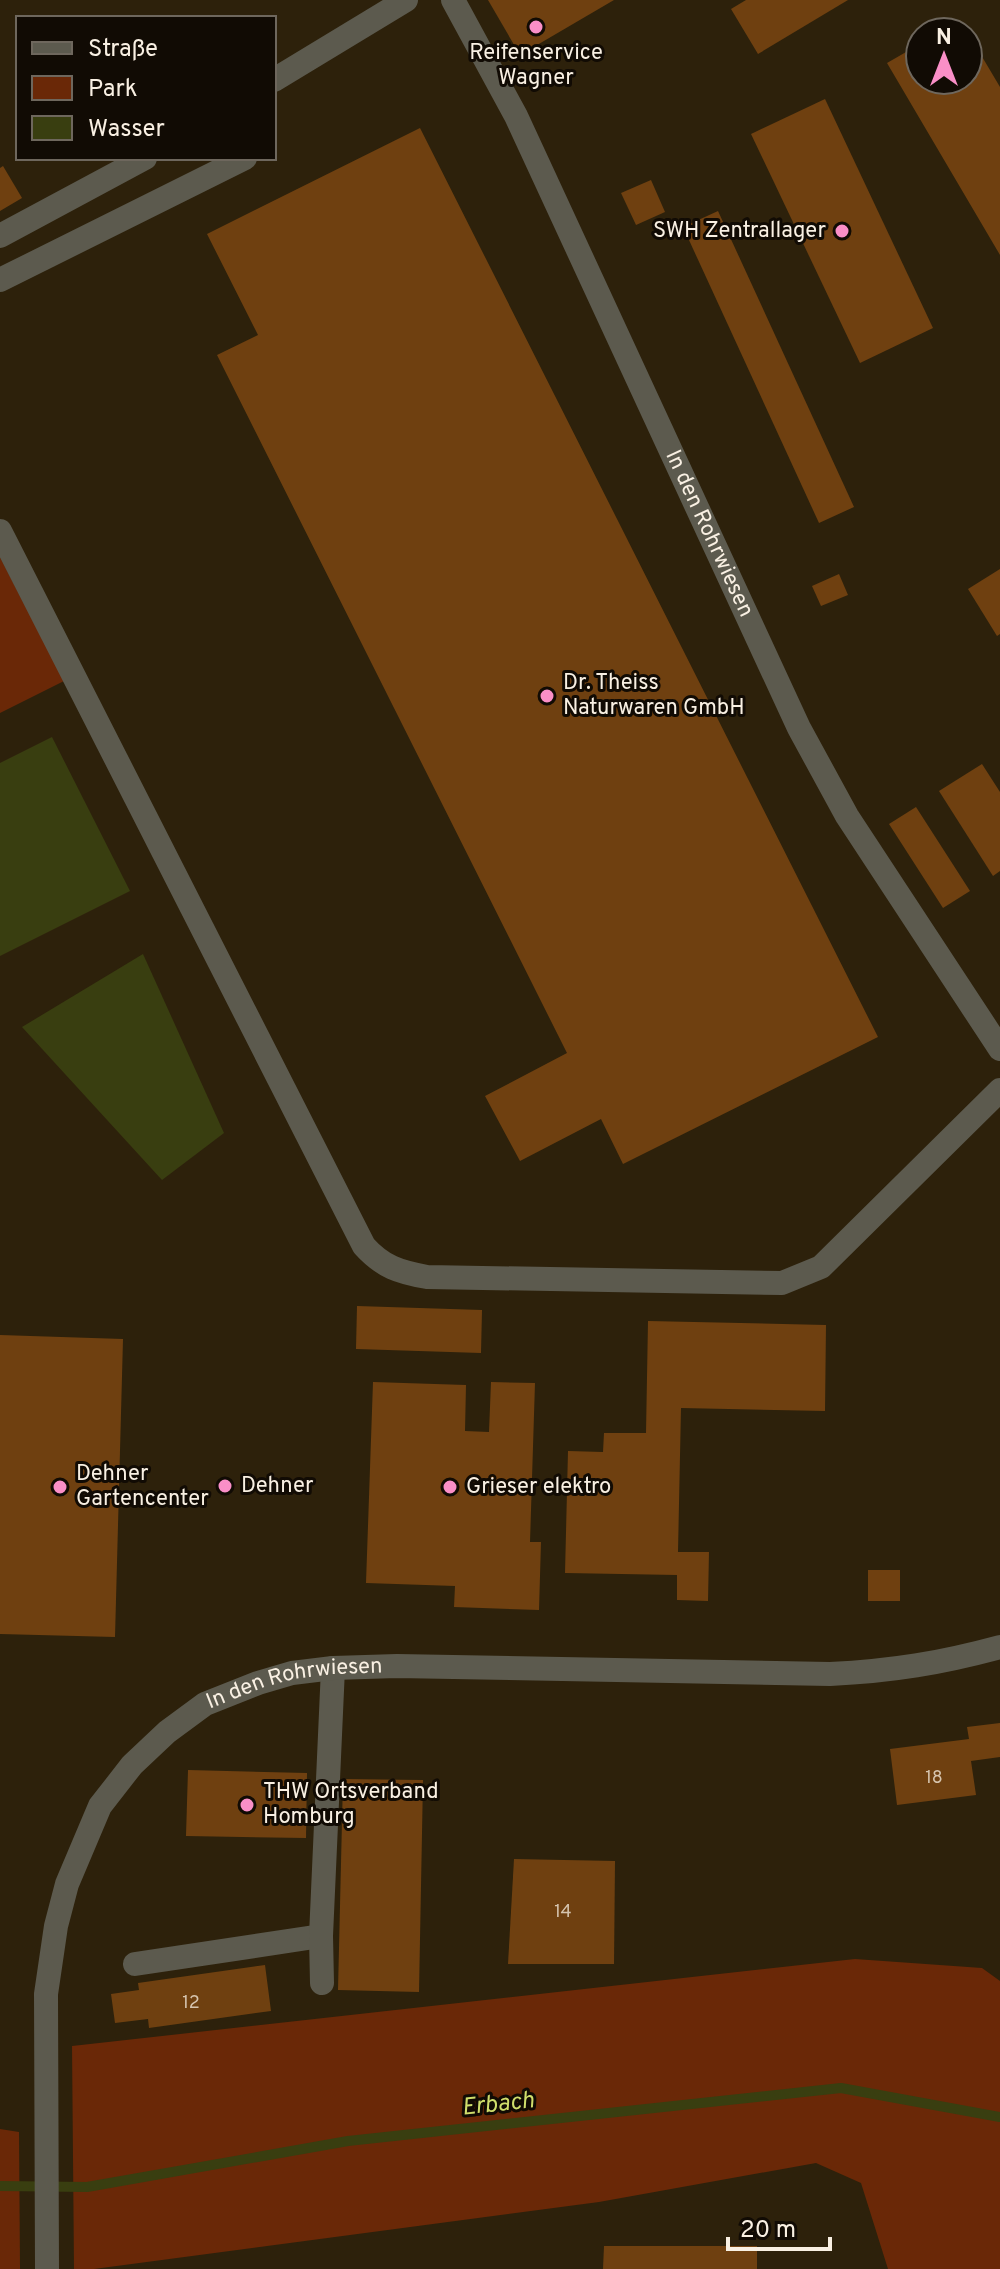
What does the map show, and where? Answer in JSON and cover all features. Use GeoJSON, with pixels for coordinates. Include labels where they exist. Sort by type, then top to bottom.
{"type":"FeatureCollection","features":[{"type":"Feature","properties":{"kind":"street"},"geometry":{"type":"LineString","coordinates":[[276,79],[406,0]]}},
{"type":"Feature","properties":{"kind":"street","name":"In den Rohrwiesen"},"geometry":{"type":"LineString","coordinates":[[453,0],[516,116],[799,728],[847,816],[1000,1049]]}},
{"type":"Feature","properties":{"kind":"street"},"geometry":{"type":"LineString","coordinates":[[0,236],[141,160]]}},
{"type":"Feature","properties":{"kind":"street"},"geometry":{"type":"LineString","coordinates":[[0,280],[241,160]]}},
{"type":"Feature","properties":{"kind":"street"},"geometry":{"type":"LineString","coordinates":[[0,531],[364,1246],[378,1261],[403,1273],[427,1277],[782,1283],[821,1267],[1000,1090]]}},
{"type":"Feature","properties":{"kind":"street","name":"In den Rohrwiesen"},"geometry":{"type":"LineString","coordinates":[[47,2269],[46,1994],[56,1926],[75,1863],[100,1806],[132,1765],[167,1732],[205,1704],[292,1673],[333,1668],[397,1666],[830,1674],[889,1671],[947,1661],[1000,1647]]}},
{"type":"Feature","properties":{"kind":"street"},"geometry":{"type":"LineString","coordinates":[[322,1983],[321,1936],[333,1668]]}},
{"type":"Feature","properties":{"kind":"street"},"geometry":{"type":"LineString","coordinates":[[135,1964],[321,1936]]}},
{"type":"Feature","properties":{"kind":"green space"},"geometry":{"type":"Polygon","coordinates":[[[0,557],[64,681],[0,713],[0,557]]]}},
{"type":"Feature","properties":{"kind":"green space"},"geometry":{"type":"Polygon","coordinates":[[[855,1959],[982,1968],[1000,1981],[1000,2269],[888,2269],[861,2183],[816,2163],[599,2202],[94,2269],[74,2269],[72,2046],[855,1959]]]}},
{"type":"Feature","properties":{"kind":"green space"},"geometry":{"type":"Polygon","coordinates":[[[0,2129],[19,2132],[20,2269],[0,2269],[0,2129]]]}},
{"type":"Feature","properties":{"kind":"water"},"geometry":{"type":"Polygon","coordinates":[[[52,737],[130,891],[0,956],[0,763],[52,737]]]}},
{"type":"Feature","properties":{"kind":"water"},"geometry":{"type":"Polygon","coordinates":[[[143,954],[224,1133],[162,1180],[22,1027],[143,954]]]}},
{"type":"Feature","properties":{"kind":"building","name":"Reifenservice Wagner"},"geometry":{"type":"Polygon","coordinates":[[[488,0],[614,0],[520,55],[488,0]]]}},
{"type":"Feature","properties":{"kind":"building"},"geometry":{"type":"Polygon","coordinates":[[[746,0],[848,0],[758,54],[731,9],[746,0]]]}},
{"type":"Feature","properties":{"kind":"building"},"geometry":{"type":"Polygon","coordinates":[[[904,53],[904,92],[887,63],[904,53]]]}},
{"type":"Feature","properties":{"kind":"building"},"geometry":{"type":"Polygon","coordinates":[[[984,60],[1000,87],[1000,255],[906,96],[984,96],[984,60]]]}},
{"type":"Feature","properties":{"kind":"building","name":"SWH Zentrallager"},"geometry":{"type":"Polygon","coordinates":[[[825,99],[933,328],[860,363],[751,134],[825,99]]]}},
{"type":"Feature","properties":{"kind":"building","name":"Dr. Theiss Naturwaren GmbH"},"geometry":{"type":"Polygon","coordinates":[[[420,128],[878,1037],[623,1164],[601,1119],[520,1161],[485,1096],[567,1053],[217,355],[258,335],[207,234],[420,128]]]}},
{"type":"Feature","properties":{"kind":"building"},"geometry":{"type":"Polygon","coordinates":[[[3,166],[22,198],[0,211],[0,168],[3,166]]]}},
{"type":"Feature","properties":{"kind":"building"},"geometry":{"type":"Polygon","coordinates":[[[651,180],[665,212],[636,225],[621,193],[651,180]]]}},
{"type":"Feature","properties":{"kind":"building"},"geometry":{"type":"Polygon","coordinates":[[[718,211],[854,507],[819,523],[683,227],[718,211]]]}},
{"type":"Feature","properties":{"kind":"building"},"geometry":{"type":"Polygon","coordinates":[[[1000,569],[1000,634],[997,636],[968,589],[1000,569]]]}},
{"type":"Feature","properties":{"kind":"building"},"geometry":{"type":"Polygon","coordinates":[[[839,574],[848,595],[821,606],[812,586],[839,574]]]}},
{"type":"Feature","properties":{"kind":"building"},"geometry":{"type":"Polygon","coordinates":[[[982,764],[1000,792],[1000,871],[993,876],[939,791],[982,764]]]}},
{"type":"Feature","properties":{"kind":"building"},"geometry":{"type":"Polygon","coordinates":[[[916,807],[970,891],[943,908],[889,824],[916,807]]]}},
{"type":"Feature","properties":{"kind":"building"},"geometry":{"type":"Polygon","coordinates":[[[357,1306],[482,1310],[481,1353],[356,1349],[357,1306]]]}},
{"type":"Feature","properties":{"kind":"building"},"geometry":{"type":"Polygon","coordinates":[[[648,1321],[826,1325],[825,1411],[681,1408],[678,1552],[709,1552],[708,1601],[677,1600],[677,1575],[565,1573],[568,1451],[603,1452],[604,1433],[646,1433],[648,1321]]]}},
{"type":"Feature","properties":{"kind":"building","name":"Dehner Gartencenter"},"geometry":{"type":"Polygon","coordinates":[[[0,1335],[123,1339],[115,1637],[0,1634],[0,1335]]]}},
{"type":"Feature","properties":{"kind":"building","name":"Grieser elektro"},"geometry":{"type":"Polygon","coordinates":[[[373,1382],[466,1385],[465,1431],[489,1432],[491,1382],[535,1383],[530,1542],[541,1542],[539,1610],[454,1607],[455,1586],[366,1583],[373,1382]]]}},
{"type":"Feature","properties":{"kind":"building"},"geometry":{"type":"Polygon","coordinates":[[[868,1570],[900,1570],[900,1601],[868,1601],[868,1570]]]}},
{"type":"Feature","properties":{"kind":"building"},"geometry":{"type":"Polygon","coordinates":[[[1000,1723],[1000,1757],[971,1761],[976,1795],[897,1805],[890,1749],[969,1739],[967,1727],[1000,1723]]]}},
{"type":"Feature","properties":{"kind":"building","name":"THW Ortsverband Homburg"},"geometry":{"type":"Polygon","coordinates":[[[188,1770],[307,1773],[306,1838],[186,1836],[188,1770]]]}},
{"type":"Feature","properties":{"kind":"building"},"geometry":{"type":"Polygon","coordinates":[[[343,1779],[423,1780],[419,1992],[338,1990],[343,1779]]]}},
{"type":"Feature","properties":{"kind":"building"},"geometry":{"type":"Polygon","coordinates":[[[514,1859],[615,1861],[614,1964],[508,1964],[514,1859]]]}},
{"type":"Feature","properties":{"kind":"building"},"geometry":{"type":"Polygon","coordinates":[[[265,1965],[271,2011],[149,2028],[148,2019],[115,2023],[111,1994],[139,1990],[138,1983],[265,1965]]]}},
{"type":"Feature","properties":{"kind":"building"},"geometry":{"type":"Polygon","coordinates":[[[604,2246],[757,2246],[757,2269],[603,2269],[604,2246]]]}},
{"type":"Feature","properties":{"kind":"waterway","name":"Erbach"},"geometry":{"type":"LineString","coordinates":[[0,2186],[87,2187],[348,2141],[841,2088],[1000,2117]]}},
{"type":"Feature","properties":{"kind":"place","name":"Reifenservice Wagner"},"geometry":{"type":"Point","coordinates":[536,27]}},
{"type":"Feature","properties":{"kind":"place","name":"SWH Zentrallager"},"geometry":{"type":"Point","coordinates":[842,231]}},
{"type":"Feature","properties":{"kind":"place","name":"Dr. Theiss Naturwaren GmbH"},"geometry":{"type":"Point","coordinates":[547,696]}},
{"type":"Feature","properties":{"kind":"place","name":"Dehner"},"geometry":{"type":"Point","coordinates":[225,1486]}},
{"type":"Feature","properties":{"kind":"place","name":"Dehner Gartencenter"},"geometry":{"type":"Point","coordinates":[60,1487]}},
{"type":"Feature","properties":{"kind":"place","name":"Grieser elektro"},"geometry":{"type":"Point","coordinates":[450,1487]}},
{"type":"Feature","properties":{"kind":"place","name":"THW Ortsverband Homburg"},"geometry":{"type":"Point","coordinates":[247,1805]}}]}
